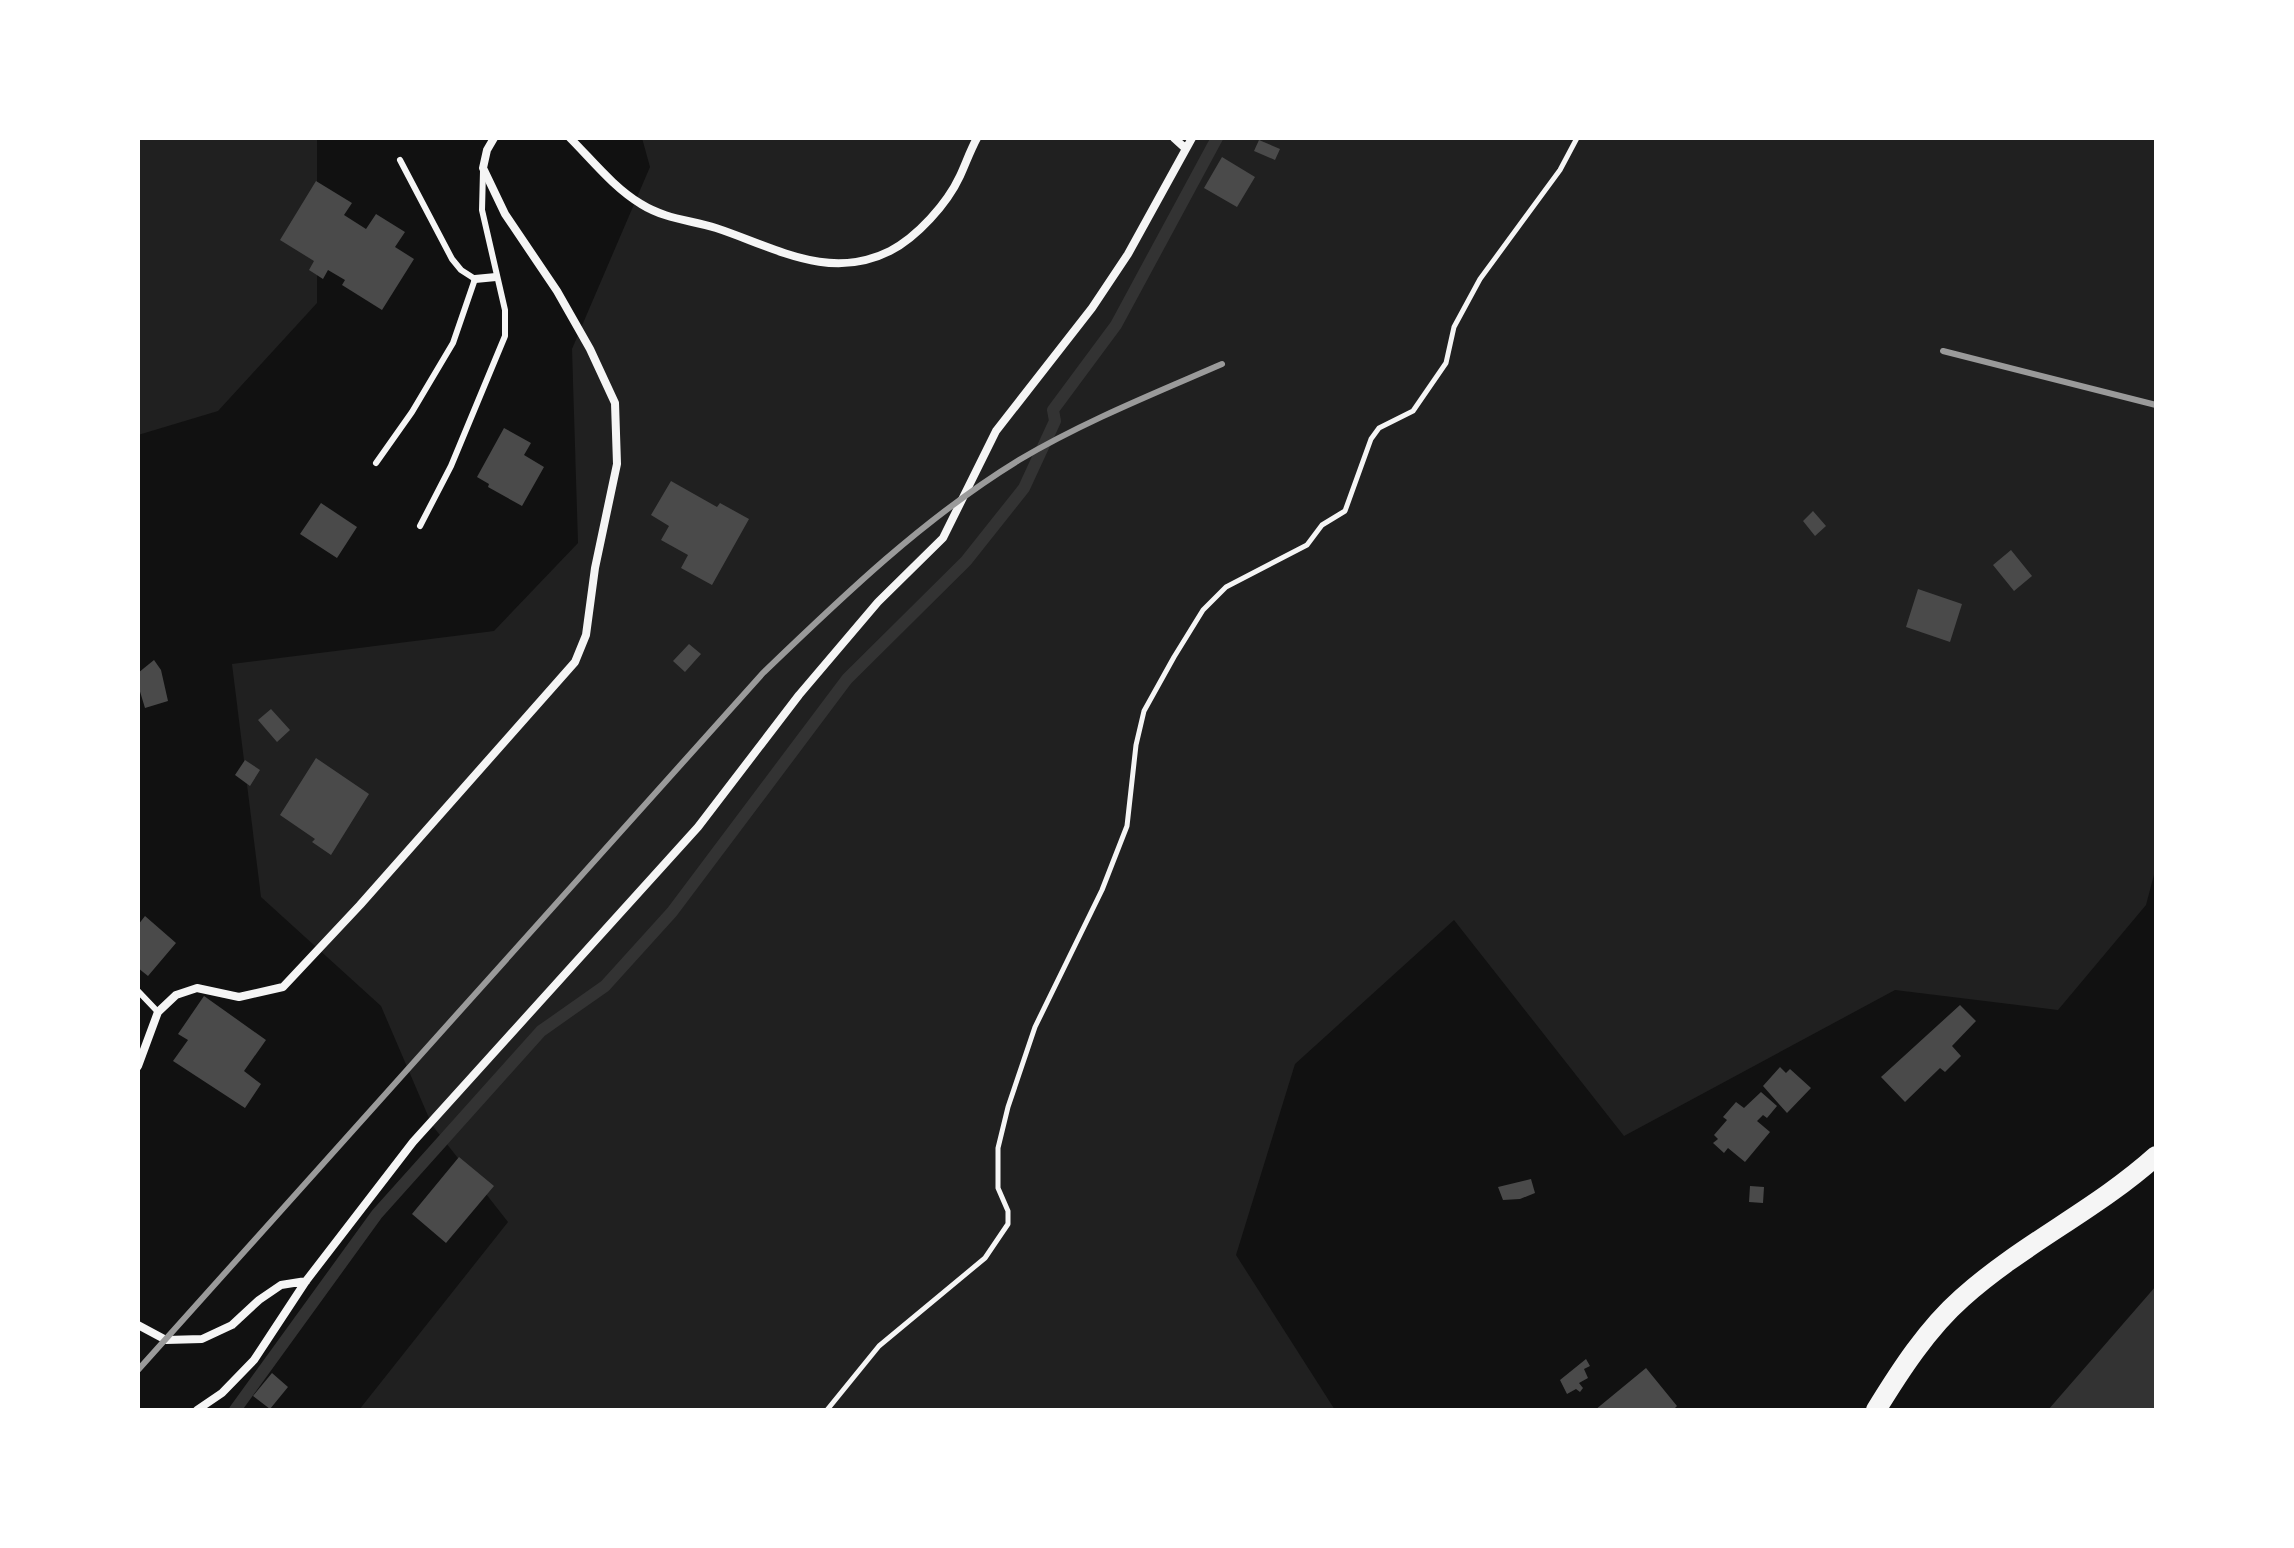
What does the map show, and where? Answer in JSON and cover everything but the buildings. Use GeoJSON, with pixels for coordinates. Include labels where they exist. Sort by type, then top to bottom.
{"type":"FeatureCollection","features":[{"type":"Feature","properties":{"kind":"main road"},"geometry":{"type":"LineString","coordinates":[[1876,1410],[1907,1362],[1960,1299],[2011,1258],[2132,1177],[2156,1156]]}},
{"type":"Feature","properties":{"kind":"street"},"geometry":{"type":"LineString","coordinates":[[138,1066],[158,1012],[176,995],[197,988],[239,997],[283,987],[360,905],[575,662],[586,635],[595,568],[617,464],[615,403],[570,314],[505,214],[483,168],[487,150],[494,138]]}},
{"type":"Feature","properties":{"kind":"street"},"geometry":{"type":"LineString","coordinates":[[570,138],[622,190],[656,213],[713,227],[804,261],[836,265],[864,261],[891,251],[920,228],[944,201],[977,138]]}},
{"type":"Feature","properties":{"kind":"street"},"geometry":{"type":"LineString","coordinates":[[1174,138],[1185,148]]}},
{"type":"Feature","properties":{"kind":"street"},"geometry":{"type":"LineString","coordinates":[[197,1410],[222,1393],[254,1360],[306,1281],[413,1142],[698,827],[809,684],[878,602],[943,538],[996,431],[1092,308],[1128,254],[1192,138]]}},
{"type":"Feature","properties":{"kind":"street"},"geometry":{"type":"LineString","coordinates":[[475,279],[496,277]]}},
{"type":"Feature","properties":{"kind":"street"},"geometry":{"type":"LineString","coordinates":[[138,1325],[166,1340],[202,1339],[232,1325],[281,1285],[306,1281]]}},
{"type":"Feature","properties":{"kind":"lane"},"geometry":{"type":"LineString","coordinates":[[376,463],[412,412],[453,343],[475,279],[452,259],[400,160]]}},
{"type":"Feature","properties":{"kind":"lane"},"geometry":{"type":"LineString","coordinates":[[420,526],[451,466],[505,336],[505,310],[482,210],[483,168]]}},
{"type":"Feature","properties":{"kind":"lane"},"geometry":{"type":"LineString","coordinates":[[138,991],[158,1012]]}},
{"type":"Feature","properties":{"kind":"path"},"geometry":{"type":"LineString","coordinates":[[827,1410],[879,1346],[985,1258],[1008,1224],[1008,1211],[998,1188],[998,1148],[1008,1107],[1035,1027],[1102,890],[1127,826],[1136,745],[1144,711],[1174,657],[1203,610],[1226,587],[1307,545],[1322,525],[1345,511],[1371,439],[1379,428],[1413,411],[1422,399],[1446,363],[1454,327],[1480,279],[1560,170],[1577,138]]}},
{"type":"Feature","properties":{"kind":"shaded area"},"geometry":{"type":"Polygon","coordinates":[[[138,138],[317,138],[317,303],[218,411],[138,435],[138,138]]]}},
{"type":"Feature","properties":{"kind":"shaded area"},"geometry":{"type":"Polygon","coordinates":[[[642,138],[2156,138],[2156,867],[2146,905],[2058,1010],[1895,990],[1624,1136],[1454,920],[1295,1064],[1236,1255],[1335,1410],[359,1410],[508,1222],[432,1125],[381,1006],[261,897],[232,664],[494,631],[578,543],[572,349],[650,167],[642,138]]]}},
{"type":"Feature","properties":{"kind":"shaded area"},"geometry":{"type":"Polygon","coordinates":[[[2156,1286],[2156,1410],[2048,1410],[2156,1286]]]}},
{"type":"Feature","properties":{"kind":"waterway"},"geometry":{"type":"LineString","coordinates":[[235,1410],[377,1214],[541,1031],[605,986],[672,912],[847,679],[966,561],[1024,488],[1055,421],[1053,410],[1116,325],[1217,138]]}},
{"type":"Feature","properties":{"kind":"railway"},"geometry":{"type":"LineString","coordinates":[[1943,351],[2156,405]]}},
{"type":"Feature","properties":{"kind":"railway"},"geometry":{"type":"LineString","coordinates":[[138,1370],[763,673],[823,616],[917,533],[1019,460],[1093,421],[1222,364]]}}]}
